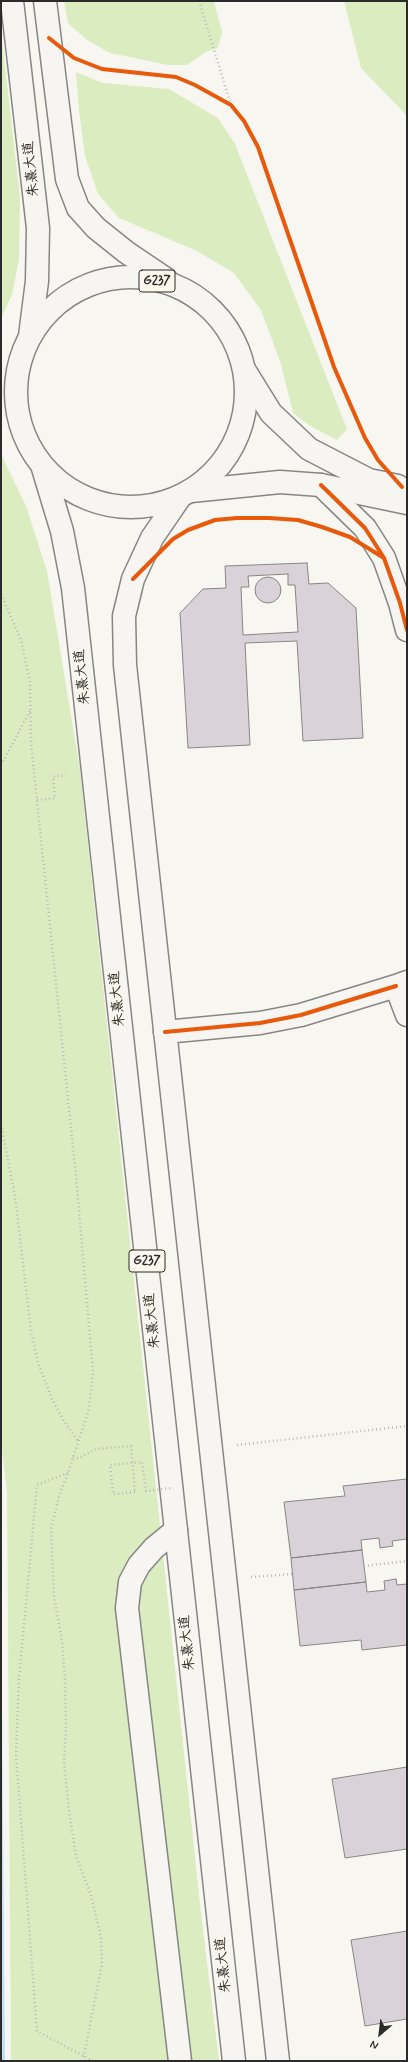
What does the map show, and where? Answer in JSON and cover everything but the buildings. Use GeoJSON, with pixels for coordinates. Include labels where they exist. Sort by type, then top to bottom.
{"type":"FeatureCollection","features":[{"type":"Feature","properties":{"kind":"main road","name":"朱熹大道"},"geometry":{"type":"LineString","coordinates":[[12,1],[38,228],[37,281],[30,337]]}},
{"type":"Feature","properties":{"kind":"main road","name":"G237"},"geometry":{"type":"LineString","coordinates":[[45,1],[67,179],[78,208],[96,228],[126,252],[175,286],[199,300],[220,320],[236,343],[245,371],[246,399],[242,426],[230,452],[213,474],[185,494],[152,538],[133,579],[124,616],[125,665],[278,2061]]}},
{"type":"Feature","properties":{"kind":"main road","name":"G237"},"geometry":{"type":"LineString","coordinates":[[175,286],[142,278],[109,279],[77,291],[50,310],[30,337],[18,369],[16,403],[25,435],[42,465],[70,490],[106,504],[144,507],[185,494]]}},
{"type":"Feature","properties":{"kind":"main road"},"geometry":{"type":"LineString","coordinates":[[245,371],[271,413],[309,449],[369,480],[407,489]]}},
{"type":"Feature","properties":{"kind":"main road","name":"朱熹大道"},"geometry":{"type":"LineString","coordinates":[[42,465],[62,531],[73,588],[234,2061]]}},
{"type":"Feature","properties":{"kind":"main road"},"geometry":{"type":"LineString","coordinates":[[185,494],[280,482],[321,485],[407,503]]}},
{"type":"Feature","properties":{"kind":"main road"},"geometry":{"type":"LineString","coordinates":[[321,485],[365,528],[384,558],[400,603],[407,630]]}},
{"type":"Feature","properties":{"kind":"main road"},"geometry":{"type":"LineString","coordinates":[[165,1032],[260,1023],[301,1015],[402,984],[407,1015]]}},
{"type":"Feature","properties":{"kind":"main road"},"geometry":{"type":"LineString","coordinates":[[176,1530],[154,1548],[139,1565],[130,1582],[127,1608],[180,2061]]}},
{"type":"Feature","properties":{"kind":"path"},"geometry":{"type":"LineString","coordinates":[[199,1],[231,105]]}},
{"type":"Feature","properties":{"kind":"path"},"geometry":{"type":"LineString","coordinates":[[225,102],[236,110]]}},
{"type":"Feature","properties":{"kind":"path"},"geometry":{"type":"LineString","coordinates":[[1,594],[22,640],[30,682],[31,743],[76,1176],[93,1372],[89,1409],[59,1496],[51,1528],[54,1597],[62,1640],[65,1679],[66,1727],[64,1761],[69,1811],[76,1856],[90,1895],[101,1938],[102,1964],[83,2061]]}},
{"type":"Feature","properties":{"kind":"path"},"geometry":{"type":"LineString","coordinates":[[1,765],[31,710]]}},
{"type":"Feature","properties":{"kind":"path"},"geometry":{"type":"LineString","coordinates":[[37,800],[55,798]]}},
{"type":"Feature","properties":{"kind":"path"},"geometry":{"type":"LineString","coordinates":[[1,1124],[15,1196],[31,1331],[38,1363],[52,1398],[64,1422],[78,1442]]}},
{"type":"Feature","properties":{"kind":"path"},"geometry":{"type":"LineString","coordinates":[[211,1448],[407,1426]]}},
{"type":"Feature","properties":{"kind":"path"},"geometry":{"type":"LineString","coordinates":[[73,1457],[79,1458],[96,1449],[131,1446],[135,1492],[113,1494],[110,1465],[142,1462],[146,1491],[172,1488]]}},
{"type":"Feature","properties":{"kind":"path"},"geometry":{"type":"LineString","coordinates":[[68,1472],[37,1484],[19,1679],[16,1755],[37,2031],[93,2061]]}},
{"type":"Feature","properties":{"kind":"path"},"geometry":{"type":"LineString","coordinates":[[364,1566],[407,1561]]}},
{"type":"Feature","properties":{"kind":"path"},"geometry":{"type":"LineString","coordinates":[[226,1580],[292,1574]]}},
{"type":"Feature","properties":{"kind":"green space"},"geometry":{"type":"Polygon","coordinates":[[[64,1],[214,1],[222,32],[218,48],[206,52],[187,65],[168,65],[110,53],[87,40],[68,23],[64,1]]]}},
{"type":"Feature","properties":{"kind":"green space"},"geometry":{"type":"Polygon","coordinates":[[[344,1],[407,1],[407,116],[361,68],[344,1]]]}},
{"type":"Feature","properties":{"kind":"green space"},"geometry":{"type":"Polygon","coordinates":[[[1,32],[20,197],[19,259],[12,295],[1,318],[1,32]]]}},
{"type":"Feature","properties":{"kind":"green space"},"geometry":{"type":"Polygon","coordinates":[[[76,72],[103,83],[169,89],[218,118],[235,144],[347,429],[337,440],[310,426],[293,413],[280,361],[261,310],[234,273],[197,251],[119,218],[98,194],[85,156],[76,72]]]}},
{"type":"Feature","properties":{"kind":"green space"},"geometry":{"type":"Polygon","coordinates":[[[1,454],[26,506],[47,571],[80,769],[200,1904],[219,2061],[11,2061],[7,1492],[1,1440],[1,454]]]}},
{"type":"Feature","properties":{"kind":"water"},"geometry":{"type":"Polygon","coordinates":[[[1,1582],[5,2061],[1,2061],[1,1582]]]}},
{"type":"Feature","properties":{"kind":"cycle path"},"geometry":{"type":"LineString","coordinates":[[49,38],[74,58],[102,69],[176,77],[195,85],[231,105],[244,121],[258,147],[334,367],[365,438],[378,460],[402,487]]}},
{"type":"Feature","properties":{"kind":"cycle path"},"geometry":{"type":"LineString","coordinates":[[321,485],[365,528],[384,558],[400,603],[407,630]]}},
{"type":"Feature","properties":{"kind":"cycle path"},"geometry":{"type":"LineString","coordinates":[[133,579],[173,539],[188,530],[215,520],[237,518],[298,520],[350,537],[384,558]]}},
{"type":"Feature","properties":{"kind":"cycle path"},"geometry":{"type":"LineString","coordinates":[[165,1032],[260,1023],[301,1015],[396,986]]}}]}
